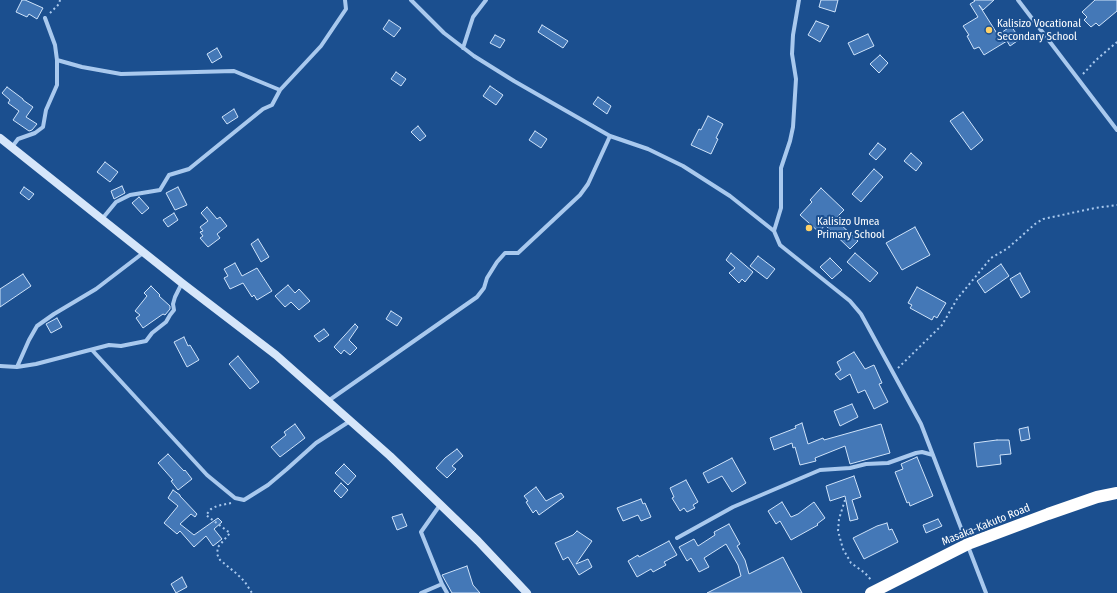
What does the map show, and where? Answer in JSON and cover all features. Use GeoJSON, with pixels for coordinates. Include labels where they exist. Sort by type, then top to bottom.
{"type":"FeatureCollection","features":[{"type":"Feature","properties":{"kind":"highway","name":"Masaka-Kakuto Road"},"geometry":{"type":"LineString","coordinates":[[873,592],[968,544],[1097,497],[1117,493]]}},
{"type":"Feature","properties":{"kind":"street"},"geometry":{"type":"LineString","coordinates":[[102,219],[116,202],[130,195],[160,190],[169,175],[189,169],[263,109],[272,105],[280,90],[321,46],[346,9],[345,0]]}},
{"type":"Feature","properties":{"kind":"street"},"geometry":{"type":"LineString","coordinates":[[411,0],[444,34],[463,48],[514,80],[610,136],[648,150],[683,166],[730,196],[774,232],[780,245],[850,301],[861,314],[921,424],[986,593]]}},
{"type":"Feature","properties":{"kind":"street"},"geometry":{"type":"LineString","coordinates":[[463,48],[473,17],[486,0]]}},
{"type":"Feature","properties":{"kind":"street"},"geometry":{"type":"LineString","coordinates":[[774,232],[781,208],[781,168],[793,127],[796,79],[792,54],[792,35],[799,0]]}},
{"type":"Feature","properties":{"kind":"street"},"geometry":{"type":"LineString","coordinates":[[1018,0],[1117,130]]}},
{"type":"Feature","properties":{"kind":"street"},"geometry":{"type":"LineString","coordinates":[[12,147],[18,139],[35,133],[43,127],[46,110],[57,85],[57,60],[55,45],[45,18]]}},
{"type":"Feature","properties":{"kind":"street"},"geometry":{"type":"LineString","coordinates":[[57,60],[82,67],[121,74],[234,71],[280,90]]}},
{"type":"Feature","properties":{"kind":"street"},"geometry":{"type":"LineString","coordinates":[[327,401],[477,297],[484,288],[487,278],[497,262],[505,254],[518,252],[580,195],[588,184],[610,136]]}},
{"type":"Feature","properties":{"kind":"street"},"geometry":{"type":"LineString","coordinates":[[0,138],[182,283],[276,355],[390,456],[478,541],[527,593]]}},
{"type":"Feature","properties":{"kind":"street"},"geometry":{"type":"LineString","coordinates":[[17,367],[37,326],[96,289],[144,252]]}},
{"type":"Feature","properties":{"kind":"street"},"geometry":{"type":"LineString","coordinates":[[0,366],[17,367],[36,364],[109,345],[121,346],[146,341],[152,333],[166,322],[174,310],[173,304],[175,297],[182,283]]}},
{"type":"Feature","properties":{"kind":"street"},"geometry":{"type":"LineString","coordinates":[[92,350],[207,475],[235,498],[244,500],[268,485],[316,443],[350,421]]}},
{"type":"Feature","properties":{"kind":"street"},"geometry":{"type":"LineString","coordinates":[[677,538],[733,507],[820,470],[850,468],[866,464],[888,463],[922,452],[933,455]]}},
{"type":"Feature","properties":{"kind":"street"},"geometry":{"type":"LineString","coordinates":[[440,505],[421,532],[447,593]]}},
{"type":"Feature","properties":{"kind":"street"},"geometry":{"type":"LineString","coordinates":[[421,593],[442,584]]}},
{"type":"Feature","properties":{"kind":"path"},"geometry":{"type":"LineString","coordinates":[[45,18],[59,4],[60,0]]}},
{"type":"Feature","properties":{"kind":"path"},"geometry":{"type":"LineString","coordinates":[[1079,80],[1092,63],[1117,42]]}},
{"type":"Feature","properties":{"kind":"path"},"geometry":{"type":"LineString","coordinates":[[893,373],[942,325],[957,299],[991,258],[1008,248],[1035,224],[1043,219],[1117,205]]}},
{"type":"Feature","properties":{"kind":"path"},"geometry":{"type":"LineString","coordinates":[[244,500],[216,506],[206,515],[230,533],[218,548],[217,554],[220,560],[245,582],[252,593]]}},
{"type":"Feature","properties":{"kind":"path"},"geometry":{"type":"LineString","coordinates":[[845,500],[839,520],[838,531],[843,549],[851,563],[869,576],[873,592]]}},
{"type":"Feature","properties":{"kind":"building"},"geometry":{"type":"Polygon","coordinates":[[[22,0],[43,8],[37,19],[29,14],[27,17],[16,12],[22,0]]]}},
{"type":"Feature","properties":{"kind":"building"},"geometry":{"type":"Polygon","coordinates":[[[821,0],[838,0],[835,12],[819,7],[821,0]]]}},
{"type":"Feature","properties":{"kind":"building"},"geometry":{"type":"Polygon","coordinates":[[[974,0],[994,0],[983,10],[979,5],[998,35],[1011,26],[1020,39],[1010,46],[1007,41],[984,55],[979,47],[974,49],[967,36],[969,35],[963,26],[978,17],[970,4],[975,1],[974,0]]]}},
{"type":"Feature","properties":{"kind":"building"},"geometry":{"type":"Polygon","coordinates":[[[1095,0],[1117,0],[1117,11],[1099,26],[1096,23],[1091,27],[1084,20],[1087,17],[1082,12],[1095,0]]]}},
{"type":"Feature","properties":{"kind":"building"},"geometry":{"type":"Polygon","coordinates":[[[389,20],[401,28],[394,37],[383,29],[389,20]]]}},
{"type":"Feature","properties":{"kind":"building"},"geometry":{"type":"Polygon","coordinates":[[[816,21],[829,26],[820,42],[808,35],[816,21]]]}},
{"type":"Feature","properties":{"kind":"building"},"geometry":{"type":"Polygon","coordinates":[[[542,25],[568,41],[563,48],[538,32],[542,25]]]}},
{"type":"Feature","properties":{"kind":"building"},"geometry":{"type":"Polygon","coordinates":[[[868,34],[874,46],[854,55],[848,43],[868,34]]]}},
{"type":"Feature","properties":{"kind":"building"},"geometry":{"type":"Polygon","coordinates":[[[495,35],[505,40],[500,48],[490,43],[495,35]]]}},
{"type":"Feature","properties":{"kind":"building"},"geometry":{"type":"Polygon","coordinates":[[[217,48],[222,57],[212,63],[207,54],[217,48]]]}},
{"type":"Feature","properties":{"kind":"building"},"geometry":{"type":"Polygon","coordinates":[[[880,55],[888,63],[879,73],[870,64],[880,55]]]}},
{"type":"Feature","properties":{"kind":"building"},"geometry":{"type":"Polygon","coordinates":[[[396,72],[406,79],[401,86],[391,79],[396,72]]]}},
{"type":"Feature","properties":{"kind":"building"},"geometry":{"type":"Polygon","coordinates":[[[490,86],[503,95],[496,105],[483,96],[490,86]]]}},
{"type":"Feature","properties":{"kind":"building"},"geometry":{"type":"Polygon","coordinates":[[[7,87],[33,107],[26,117],[37,124],[32,130],[29,131],[13,120],[19,111],[8,103],[10,100],[2,93],[7,87]]]}},
{"type":"Feature","properties":{"kind":"building"},"geometry":{"type":"Polygon","coordinates":[[[598,97],[611,106],[607,114],[593,104],[598,97]]]}},
{"type":"Feature","properties":{"kind":"building"},"geometry":{"type":"Polygon","coordinates":[[[234,109],[238,117],[227,124],[222,117],[234,109]]]}},
{"type":"Feature","properties":{"kind":"building"},"geometry":{"type":"Polygon","coordinates":[[[963,112],[983,140],[971,150],[950,121],[963,112]]]}},
{"type":"Feature","properties":{"kind":"building"},"geometry":{"type":"Polygon","coordinates":[[[708,116],[723,124],[716,138],[718,139],[711,154],[691,145],[708,116]]]}},
{"type":"Feature","properties":{"kind":"building"},"geometry":{"type":"Polygon","coordinates":[[[418,126],[426,136],[420,141],[411,132],[418,126]]]}},
{"type":"Feature","properties":{"kind":"building"},"geometry":{"type":"Polygon","coordinates":[[[535,131],[547,139],[541,148],[529,140],[535,131]]]}},
{"type":"Feature","properties":{"kind":"building"},"geometry":{"type":"Polygon","coordinates":[[[878,143],[886,149],[876,160],[869,154],[878,143]]]}},
{"type":"Feature","properties":{"kind":"building"},"geometry":{"type":"Polygon","coordinates":[[[911,153],[922,163],[916,171],[904,161],[911,153]]]}},
{"type":"Feature","properties":{"kind":"building"},"geometry":{"type":"Polygon","coordinates":[[[105,162],[118,172],[110,182],[97,172],[105,162]]]}},
{"type":"Feature","properties":{"kind":"building"},"geometry":{"type":"Polygon","coordinates":[[[874,169],[883,177],[861,202],[852,194],[874,169]]]}},
{"type":"Feature","properties":{"kind":"building"},"geometry":{"type":"Polygon","coordinates":[[[122,186],[125,193],[114,199],[111,191],[122,186]]]}},
{"type":"Feature","properties":{"kind":"building"},"geometry":{"type":"Polygon","coordinates":[[[24,187],[34,194],[29,200],[20,193],[24,187]]]}},
{"type":"Feature","properties":{"kind":"building"},"geometry":{"type":"Polygon","coordinates":[[[178,187],[187,205],[175,210],[166,193],[178,187]]]}},
{"type":"Feature","properties":{"kind":"building"},"geometry":{"type":"Polygon","coordinates":[[[821,188],[844,210],[835,219],[858,241],[850,249],[825,225],[819,232],[800,215],[812,202],[810,200],[821,188]]]}},
{"type":"Feature","properties":{"kind":"building"},"geometry":{"type":"Polygon","coordinates":[[[139,197],[149,208],[142,214],[132,203],[139,197]]]}},
{"type":"Feature","properties":{"kind":"building"},"geometry":{"type":"Polygon","coordinates":[[[207,207],[217,219],[220,217],[227,226],[217,234],[220,238],[208,247],[200,238],[203,236],[200,232],[203,231],[200,227],[208,221],[201,213],[207,207]]]}},
{"type":"Feature","properties":{"kind":"building"},"geometry":{"type":"Polygon","coordinates":[[[174,213],[178,220],[168,227],[163,220],[174,213]]]}},
{"type":"Feature","properties":{"kind":"building"},"geometry":{"type":"Polygon","coordinates":[[[915,227],[930,255],[902,270],[886,243],[915,227]]]}},
{"type":"Feature","properties":{"kind":"building"},"geometry":{"type":"Polygon","coordinates":[[[258,239],[269,257],[261,262],[251,244],[258,239]]]}},
{"type":"Feature","properties":{"kind":"building"},"geometry":{"type":"Polygon","coordinates":[[[731,253],[753,272],[745,282],[742,279],[739,283],[729,273],[735,268],[726,260],[731,253]]]}},
{"type":"Feature","properties":{"kind":"building"},"geometry":{"type":"Polygon","coordinates":[[[855,253],[878,273],[870,282],[847,262],[855,253]]]}},
{"type":"Feature","properties":{"kind":"building"},"geometry":{"type":"Polygon","coordinates":[[[758,256],[775,269],[767,279],[750,266],[758,256]]]}},
{"type":"Feature","properties":{"kind":"building"},"geometry":{"type":"Polygon","coordinates":[[[830,258],[842,270],[832,279],[820,267],[830,258]]]}},
{"type":"Feature","properties":{"kind":"building"},"geometry":{"type":"Polygon","coordinates":[[[235,263],[242,276],[257,268],[272,291],[257,300],[254,295],[252,297],[243,283],[230,289],[224,278],[228,276],[224,269],[235,263]]]}},
{"type":"Feature","properties":{"kind":"building"},"geometry":{"type":"Polygon","coordinates":[[[1001,264],[1009,276],[985,293],[977,281],[1001,264]]]}},
{"type":"Feature","properties":{"kind":"building"},"geometry":{"type":"Polygon","coordinates":[[[1020,273],[1030,292],[1021,298],[1010,279],[1020,273]]]}},
{"type":"Feature","properties":{"kind":"building"},"geometry":{"type":"Polygon","coordinates":[[[23,274],[31,286],[0,307],[0,289],[23,274]]]}},
{"type":"Feature","properties":{"kind":"building"},"geometry":{"type":"Polygon","coordinates":[[[288,285],[295,293],[299,289],[310,301],[299,310],[291,302],[285,307],[275,296],[288,285]]]}},
{"type":"Feature","properties":{"kind":"building"},"geometry":{"type":"Polygon","coordinates":[[[151,286],[170,306],[170,309],[165,315],[163,314],[143,328],[136,318],[140,315],[135,311],[147,296],[144,293],[151,286]]]}},
{"type":"Feature","properties":{"kind":"building"},"geometry":{"type":"Polygon","coordinates":[[[917,287],[946,303],[937,318],[934,316],[932,320],[910,308],[912,305],[908,303],[917,287]]]}},
{"type":"Feature","properties":{"kind":"building"},"geometry":{"type":"Polygon","coordinates":[[[391,311],[402,318],[397,326],[386,319],[391,311]]]}},
{"type":"Feature","properties":{"kind":"building"},"geometry":{"type":"Polygon","coordinates":[[[57,318],[62,327],[51,333],[46,324],[57,318]]]}},
{"type":"Feature","properties":{"kind":"building"},"geometry":{"type":"Polygon","coordinates":[[[355,324],[358,327],[349,340],[357,348],[350,355],[344,350],[341,354],[334,347],[355,324]]]}},
{"type":"Feature","properties":{"kind":"building"},"geometry":{"type":"Polygon","coordinates":[[[324,329],[329,335],[319,342],[314,336],[324,329]]]}},
{"type":"Feature","properties":{"kind":"building"},"geometry":{"type":"Polygon","coordinates":[[[184,337],[188,346],[190,345],[199,360],[187,367],[174,342],[184,337]]]}},
{"type":"Feature","properties":{"kind":"building"},"geometry":{"type":"Polygon","coordinates":[[[854,352],[865,369],[874,365],[882,383],[879,384],[888,402],[874,409],[865,390],[858,393],[850,374],[840,380],[835,374],[841,370],[837,362],[854,352]]]}},
{"type":"Feature","properties":{"kind":"building"},"geometry":{"type":"Polygon","coordinates":[[[238,356],[259,382],[250,389],[229,364],[238,356]]]}},
{"type":"Feature","properties":{"kind":"building"},"geometry":{"type":"Polygon","coordinates":[[[852,404],[858,417],[840,426],[834,411],[852,404]]]}},
{"type":"Feature","properties":{"kind":"building"},"geometry":{"type":"Polygon","coordinates":[[[802,423],[808,444],[823,438],[824,440],[881,424],[890,453],[850,464],[845,446],[815,458],[816,461],[800,465],[795,447],[793,448],[792,443],[774,450],[770,438],[796,428],[795,426],[802,423]]]}},
{"type":"Feature","properties":{"kind":"building"},"geometry":{"type":"Polygon","coordinates":[[[295,424],[305,438],[280,457],[271,447],[286,435],[284,432],[295,424]]]}},
{"type":"Feature","properties":{"kind":"building"},"geometry":{"type":"Polygon","coordinates":[[[1028,427],[1030,439],[1021,441],[1019,429],[1028,427]]]}},
{"type":"Feature","properties":{"kind":"building"},"geometry":{"type":"Polygon","coordinates":[[[1009,440],[1011,454],[1000,455],[1001,464],[977,467],[974,443],[1009,440]]]}},
{"type":"Feature","properties":{"kind":"building"},"geometry":{"type":"Polygon","coordinates":[[[457,449],[463,456],[452,466],[456,469],[447,478],[436,468],[445,458],[457,449]]]}},
{"type":"Feature","properties":{"kind":"building"},"geometry":{"type":"Polygon","coordinates":[[[168,454],[192,479],[178,490],[171,481],[173,480],[158,463],[168,454]]]}},
{"type":"Feature","properties":{"kind":"building"},"geometry":{"type":"Polygon","coordinates":[[[917,457],[933,496],[910,506],[909,502],[907,503],[895,472],[903,469],[901,464],[917,457]]]}},
{"type":"Feature","properties":{"kind":"building"},"geometry":{"type":"Polygon","coordinates":[[[732,458],[746,483],[732,492],[722,476],[708,483],[703,473],[732,458]]]}},
{"type":"Feature","properties":{"kind":"building"},"geometry":{"type":"Polygon","coordinates":[[[344,464],[356,476],[348,485],[335,473],[344,464]]]}},
{"type":"Feature","properties":{"kind":"building"},"geometry":{"type":"Polygon","coordinates":[[[854,476],[861,497],[852,500],[858,519],[850,521],[845,496],[830,501],[826,486],[854,476]]]}},
{"type":"Feature","properties":{"kind":"building"},"geometry":{"type":"Polygon","coordinates":[[[686,480],[698,502],[693,505],[695,508],[687,512],[684,508],[680,511],[672,498],[674,497],[670,488],[686,480]]]}},
{"type":"Feature","properties":{"kind":"building"},"geometry":{"type":"Polygon","coordinates":[[[341,483],[348,490],[341,498],[334,491],[341,483]]]}},
{"type":"Feature","properties":{"kind":"building"},"geometry":{"type":"Polygon","coordinates":[[[536,487],[546,501],[561,493],[564,497],[539,515],[536,510],[533,513],[524,496],[536,487]]]}},
{"type":"Feature","properties":{"kind":"building"},"geometry":{"type":"Polygon","coordinates":[[[173,490],[180,495],[197,514],[195,517],[191,514],[180,524],[194,535],[218,518],[222,522],[214,529],[222,539],[213,546],[206,536],[194,547],[180,531],[177,534],[164,523],[178,506],[168,498],[173,490]]]}},
{"type":"Feature","properties":{"kind":"building"},"geometry":{"type":"Polygon","coordinates":[[[641,499],[643,504],[645,503],[651,517],[641,521],[638,515],[623,521],[617,508],[641,499]]]}},
{"type":"Feature","properties":{"kind":"building"},"geometry":{"type":"Polygon","coordinates":[[[782,502],[791,517],[798,514],[814,502],[825,518],[817,524],[818,525],[791,540],[780,521],[776,524],[768,511],[782,502]]]}},
{"type":"Feature","properties":{"kind":"building"},"geometry":{"type":"Polygon","coordinates":[[[402,514],[407,526],[397,530],[392,517],[402,514]]]}},
{"type":"Feature","properties":{"kind":"building"},"geometry":{"type":"Polygon","coordinates":[[[938,519],[942,526],[926,533],[923,525],[938,519]]]}},
{"type":"Feature","properties":{"kind":"building"},"geometry":{"type":"Polygon","coordinates":[[[887,523],[889,530],[892,529],[898,542],[864,559],[853,538],[877,526],[887,523]]]}},
{"type":"Feature","properties":{"kind":"building"},"geometry":{"type":"Polygon","coordinates":[[[729,524],[740,544],[737,546],[745,560],[749,574],[783,557],[802,593],[707,593],[741,576],[738,565],[726,544],[704,558],[709,567],[699,572],[691,558],[687,561],[679,547],[694,539],[698,546],[715,535],[714,532],[729,524]]]}},
{"type":"Feature","properties":{"kind":"building"},"geometry":{"type":"Polygon","coordinates":[[[577,531],[592,541],[576,564],[588,559],[592,567],[579,575],[568,557],[563,560],[555,543],[573,535],[577,531]]]}},
{"type":"Feature","properties":{"kind":"building"},"geometry":{"type":"Polygon","coordinates":[[[669,541],[677,555],[664,562],[666,565],[653,572],[651,569],[637,577],[628,561],[638,555],[639,557],[669,541]]]}},
{"type":"Feature","properties":{"kind":"building"},"geometry":{"type":"Polygon","coordinates":[[[467,566],[473,585],[480,593],[452,593],[442,575],[467,566]]]}},
{"type":"Feature","properties":{"kind":"building"},"geometry":{"type":"Polygon","coordinates":[[[182,577],[187,587],[176,593],[171,584],[182,577]]]}},
{"type":"Feature","properties":{"kind":"place","name":"Kalisizo Vocational Secondary School"},"geometry":{"type":"Point","coordinates":[989,30]}},
{"type":"Feature","properties":{"kind":"place","name":"Kalisizo Umea Primary School"},"geometry":{"type":"Point","coordinates":[809,228]}}]}
